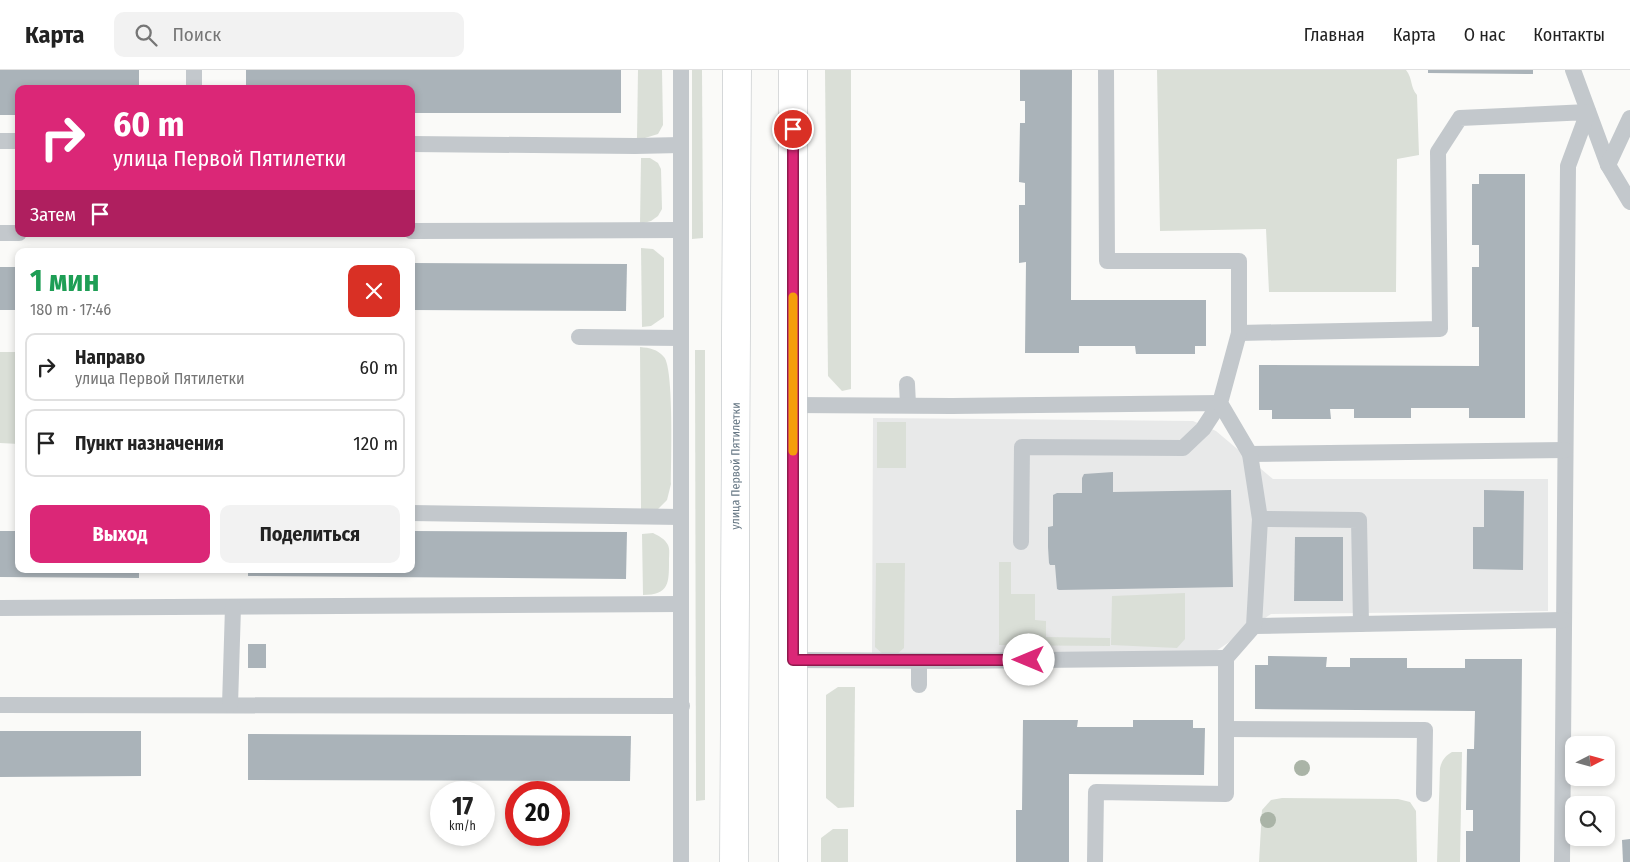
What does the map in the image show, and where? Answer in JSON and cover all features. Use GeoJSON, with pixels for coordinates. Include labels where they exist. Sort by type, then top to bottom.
{"type":"FeatureCollection","features":[{"type":"Feature","properties":{"kind":"main road","name":"улица Первой Пятилетки"},"geometry":{"type":"LineString","coordinates":[[734,862],[737,70]]}},
{"type":"Feature","properties":{"kind":"main road"},"geometry":{"type":"LineString","coordinates":[[793,70],[793,862]]}},
{"type":"Feature","properties":{"kind":"lane"},"geometry":{"type":"LineString","coordinates":[[194,70],[194,85]]}},
{"type":"Feature","properties":{"kind":"lane"},"geometry":{"type":"LineString","coordinates":[[681,70],[681,862]]}},
{"type":"Feature","properties":{"kind":"lane"},"geometry":{"type":"LineString","coordinates":[[1020,542],[1022,447],[1183,448],[1203,430],[1220,403],[1239,333],[1239,261],[1107,261],[1106,70]]}},
{"type":"Feature","properties":{"kind":"lane"},"geometry":{"type":"LineString","coordinates":[[1574,70],[1608,165],[1630,202]]}},
{"type":"Feature","properties":{"kind":"lane"},"geometry":{"type":"LineString","coordinates":[[1239,333],[1440,329],[1438,152],[1460,118],[1588,112]]}},
{"type":"Feature","properties":{"kind":"lane"},"geometry":{"type":"LineString","coordinates":[[1562,862],[1568,166],[1588,112]]}},
{"type":"Feature","properties":{"kind":"lane"},"geometry":{"type":"LineString","coordinates":[[1608,165],[1630,118]]}},
{"type":"Feature","properties":{"kind":"lane"},"geometry":{"type":"LineString","coordinates":[[0,141],[15,141]]}},
{"type":"Feature","properties":{"kind":"lane"},"geometry":{"type":"LineString","coordinates":[[415,144],[681,145]]}},
{"type":"Feature","properties":{"kind":"lane"},"geometry":{"type":"LineString","coordinates":[[415,231],[681,230]]}},
{"type":"Feature","properties":{"kind":"lane"},"geometry":{"type":"LineString","coordinates":[[0,233],[15,233]]}},
{"type":"Feature","properties":{"kind":"lane"},"geometry":{"type":"LineString","coordinates":[[579,337],[681,338]]}},
{"type":"Feature","properties":{"kind":"lane"},"geometry":{"type":"LineString","coordinates":[[908,384],[908,405]]}},
{"type":"Feature","properties":{"kind":"lane"},"geometry":{"type":"LineString","coordinates":[[793,405],[952,406],[1220,403]]}},
{"type":"Feature","properties":{"kind":"lane"},"geometry":{"type":"LineString","coordinates":[[1095,862],[1096,792],[1226,794],[1226,658],[1254,626],[1260,518],[1250,454],[1220,403]]}},
{"type":"Feature","properties":{"kind":"lane"},"geometry":{"type":"LineString","coordinates":[[1250,454],[1565,450]]}},
{"type":"Feature","properties":{"kind":"lane"},"geometry":{"type":"LineString","coordinates":[[415,513],[681,517]]}},
{"type":"Feature","properties":{"kind":"lane"},"geometry":{"type":"LineString","coordinates":[[1260,518],[1359,520],[1361,624]]}},
{"type":"Feature","properties":{"kind":"lane"},"geometry":{"type":"LineString","coordinates":[[0,608],[682,604]]}},
{"type":"Feature","properties":{"kind":"lane"},"geometry":{"type":"LineString","coordinates":[[230,705],[232,607]]}},
{"type":"Feature","properties":{"kind":"lane"},"geometry":{"type":"LineString","coordinates":[[1254,626],[1564,620]]}},
{"type":"Feature","properties":{"kind":"lane"},"geometry":{"type":"LineString","coordinates":[[793,660],[919,661],[1226,658]]}},
{"type":"Feature","properties":{"kind":"lane"},"geometry":{"type":"LineString","coordinates":[[919,661],[919,685]]}},
{"type":"Feature","properties":{"kind":"lane"},"geometry":{"type":"LineString","coordinates":[[0,705],[682,706]]}},
{"type":"Feature","properties":{"kind":"lane"},"geometry":{"type":"LineString","coordinates":[[1226,729],[1425,730],[1424,794]]}},
{"type":"Feature","properties":{"kind":"shaded area"},"geometry":{"type":"Polygon","coordinates":[[[638,70],[662,70],[663,125],[658,134],[645,138],[637,138],[638,70]]]}},
{"type":"Feature","properties":{"kind":"shaded area"},"geometry":{"type":"Polygon","coordinates":[[[692,70],[702,70],[703,238],[692,239],[692,70]]]}},
{"type":"Feature","properties":{"kind":"shaded area"},"geometry":{"type":"Polygon","coordinates":[[[825,70],[851,70],[851,389],[842,391],[828,376],[825,70]]]}},
{"type":"Feature","properties":{"kind":"shaded area"},"geometry":{"type":"Polygon","coordinates":[[[1157,70],[1406,70],[1417,95],[1419,155],[1397,159],[1396,292],[1269,292],[1266,229],[1160,231],[1157,70]]]}},
{"type":"Feature","properties":{"kind":"shaded area"},"geometry":{"type":"Polygon","coordinates":[[[641,158],[650,158],[658,163],[661,169],[662,209],[658,216],[651,221],[640,224],[641,158]]]}},
{"type":"Feature","properties":{"kind":"shaded area"},"geometry":{"type":"Polygon","coordinates":[[[641,248],[653,249],[664,258],[664,317],[651,326],[642,327],[641,248]]]}},
{"type":"Feature","properties":{"kind":"shaded area"},"geometry":{"type":"Polygon","coordinates":[[[640,347],[653,349],[664,357],[667,365],[671,396],[671,484],[667,500],[658,509],[641,509],[640,347]]]}},
{"type":"Feature","properties":{"kind":"shaded area"},"geometry":{"type":"Polygon","coordinates":[[[695,350],[705,350],[705,800],[696,801],[695,350]]]}},
{"type":"Feature","properties":{"kind":"shaded area"},"geometry":{"type":"Polygon","coordinates":[[[0,352],[15,352],[15,444],[0,443],[0,352]]]}},
{"type":"Feature","properties":{"kind":"shaded area"},"geometry":{"type":"Polygon","coordinates":[[[873,418],[1193,421],[1216,431],[1273,479],[1548,479],[1548,611],[1271,614],[1213,653],[872,654],[873,418]]]}},
{"type":"Feature","properties":{"kind":"shaded area"},"geometry":{"type":"Polygon","coordinates":[[[877,422],[906,422],[906,468],[877,468],[877,422]]]}},
{"type":"Feature","properties":{"kind":"shaded area"},"geometry":{"type":"Polygon","coordinates":[[[653,533],[664,539],[669,547],[669,576],[663,590],[658,593],[643,595],[642,534],[653,533]]]}},
{"type":"Feature","properties":{"kind":"shaded area"},"geometry":{"type":"Polygon","coordinates":[[[999,562],[1011,562],[1011,594],[1035,594],[1035,620],[1046,621],[1046,637],[1110,638],[1110,646],[999,645],[999,562]]]}},
{"type":"Feature","properties":{"kind":"shaded area"},"geometry":{"type":"Polygon","coordinates":[[[876,563],[905,563],[904,648],[897,654],[883,654],[875,647],[876,563]]]}},
{"type":"Feature","properties":{"kind":"shaded area"},"geometry":{"type":"Polygon","coordinates":[[[1185,593],[1185,639],[1177,648],[1111,645],[1112,596],[1185,593]]]}},
{"type":"Feature","properties":{"kind":"shaded area"},"geometry":{"type":"Polygon","coordinates":[[[838,687],[855,687],[854,807],[838,808],[826,798],[826,695],[838,687]]]}},
{"type":"Feature","properties":{"kind":"shaded area"},"geometry":{"type":"Polygon","coordinates":[[[1452,752],[1462,752],[1460,862],[1437,862],[1440,768],[1447,755],[1452,752]]]}},
{"type":"Feature","properties":{"kind":"shaded area"},"geometry":{"type":"Polygon","coordinates":[[[1282,798],[1398,799],[1410,802],[1416,811],[1417,862],[1259,862],[1262,810],[1271,800],[1282,798]]]}},
{"type":"Feature","properties":{"kind":"shaded area"},"geometry":{"type":"Polygon","coordinates":[[[833,829],[848,829],[848,862],[821,862],[821,838],[833,829]]]}},
{"type":"Feature","properties":{"kind":"building"},"geometry":{"type":"Polygon","coordinates":[[[0,70],[139,70],[139,85],[15,85],[15,115],[0,115],[0,70]]]}},
{"type":"Feature","properties":{"kind":"building"},"geometry":{"type":"Polygon","coordinates":[[[246,70],[621,70],[621,113],[415,113],[415,85],[246,85],[246,70]]]}},
{"type":"Feature","properties":{"kind":"building"},"geometry":{"type":"Polygon","coordinates":[[[1020,70],[1072,70],[1071,300],[1206,300],[1206,346],[1195,346],[1195,354],[1136,354],[1135,346],[1079,346],[1079,353],[1025,353],[1026,262],[1019,263],[1019,205],[1025,205],[1025,183],[1019,182],[1020,123],[1025,123],[1025,101],[1020,101],[1020,70]]]}},
{"type":"Feature","properties":{"kind":"building"},"geometry":{"type":"Polygon","coordinates":[[[1428,70],[1533,70],[1533,74],[1428,73],[1428,70]]]}},
{"type":"Feature","properties":{"kind":"building"},"geometry":{"type":"Polygon","coordinates":[[[1479,174],[1525,174],[1525,418],[1469,418],[1469,408],[1411,408],[1411,418],[1354,418],[1354,409],[1330,409],[1331,419],[1272,419],[1272,410],[1259,410],[1259,365],[1479,366],[1479,327],[1472,327],[1472,267],[1479,267],[1479,245],[1472,245],[1472,184],[1479,184],[1479,174]]]}},
{"type":"Feature","properties":{"kind":"building"},"geometry":{"type":"Polygon","coordinates":[[[415,263],[627,264],[626,311],[415,310],[415,263]]]}},
{"type":"Feature","properties":{"kind":"building"},"geometry":{"type":"Polygon","coordinates":[[[0,267],[15,267],[15,310],[0,310],[0,267]]]}},
{"type":"Feature","properties":{"kind":"building"},"geometry":{"type":"Polygon","coordinates":[[[1113,472],[1113,492],[1231,490],[1233,587],[1057,589],[1055,565],[1050,565],[1049,563],[1048,547],[1048,527],[1053,526],[1053,495],[1057,493],[1082,493],[1082,478],[1084,474],[1113,472]]]}},
{"type":"Feature","properties":{"kind":"building"},"geometry":{"type":"Polygon","coordinates":[[[1484,490],[1524,491],[1523,570],[1473,569],[1473,527],[1484,527],[1484,490]]]}},
{"type":"Feature","properties":{"kind":"building"},"geometry":{"type":"Polygon","coordinates":[[[0,531],[15,531],[15,573],[139,573],[139,578],[0,577],[0,531]]]}},
{"type":"Feature","properties":{"kind":"building"},"geometry":{"type":"Polygon","coordinates":[[[415,531],[627,532],[626,579],[248,576],[248,573],[415,573],[415,531]]]}},
{"type":"Feature","properties":{"kind":"building"},"geometry":{"type":"Polygon","coordinates":[[[1295,537],[1343,537],[1343,601],[1294,601],[1295,537]]]}},
{"type":"Feature","properties":{"kind":"building"},"geometry":{"type":"Polygon","coordinates":[[[248,644],[266,644],[266,668],[248,668],[248,644]]]}},
{"type":"Feature","properties":{"kind":"building"},"geometry":{"type":"Polygon","coordinates":[[[1268,656],[1327,657],[1326,667],[1350,667],[1350,658],[1407,658],[1407,668],[1465,668],[1465,659],[1522,659],[1520,862],[1466,862],[1466,831],[1473,831],[1473,810],[1466,810],[1467,749],[1474,749],[1475,711],[1255,709],[1255,665],[1268,665],[1268,656]]]}},
{"type":"Feature","properties":{"kind":"building"},"geometry":{"type":"Polygon","coordinates":[[[1023,720],[1078,720],[1077,727],[1133,727],[1133,720],[1193,720],[1193,728],[1205,728],[1204,775],[1069,774],[1069,862],[1016,862],[1016,810],[1022,810],[1023,720]]]}},
{"type":"Feature","properties":{"kind":"building"},"geometry":{"type":"Polygon","coordinates":[[[0,731],[141,731],[141,776],[0,777],[0,731]]]}},
{"type":"Feature","properties":{"kind":"building"},"geometry":{"type":"Polygon","coordinates":[[[248,734],[631,736],[630,781],[248,780],[248,734]]]}},
{"type":"Feature","properties":{"kind":"building"},"geometry":{"type":"Polygon","coordinates":[[[1630,839],[1630,862],[1623,862],[1622,840],[1630,839]]]}},
{"type":"Feature","properties":{"kind":"slow traffic"},"geometry":{"type":"LineString","coordinates":[[793,297],[793,451]]}},
{"type":"Feature","properties":{"kind":"route"},"geometry":{"type":"LineString","coordinates":[[793,129],[793,660],[1029,660]]}}]}
